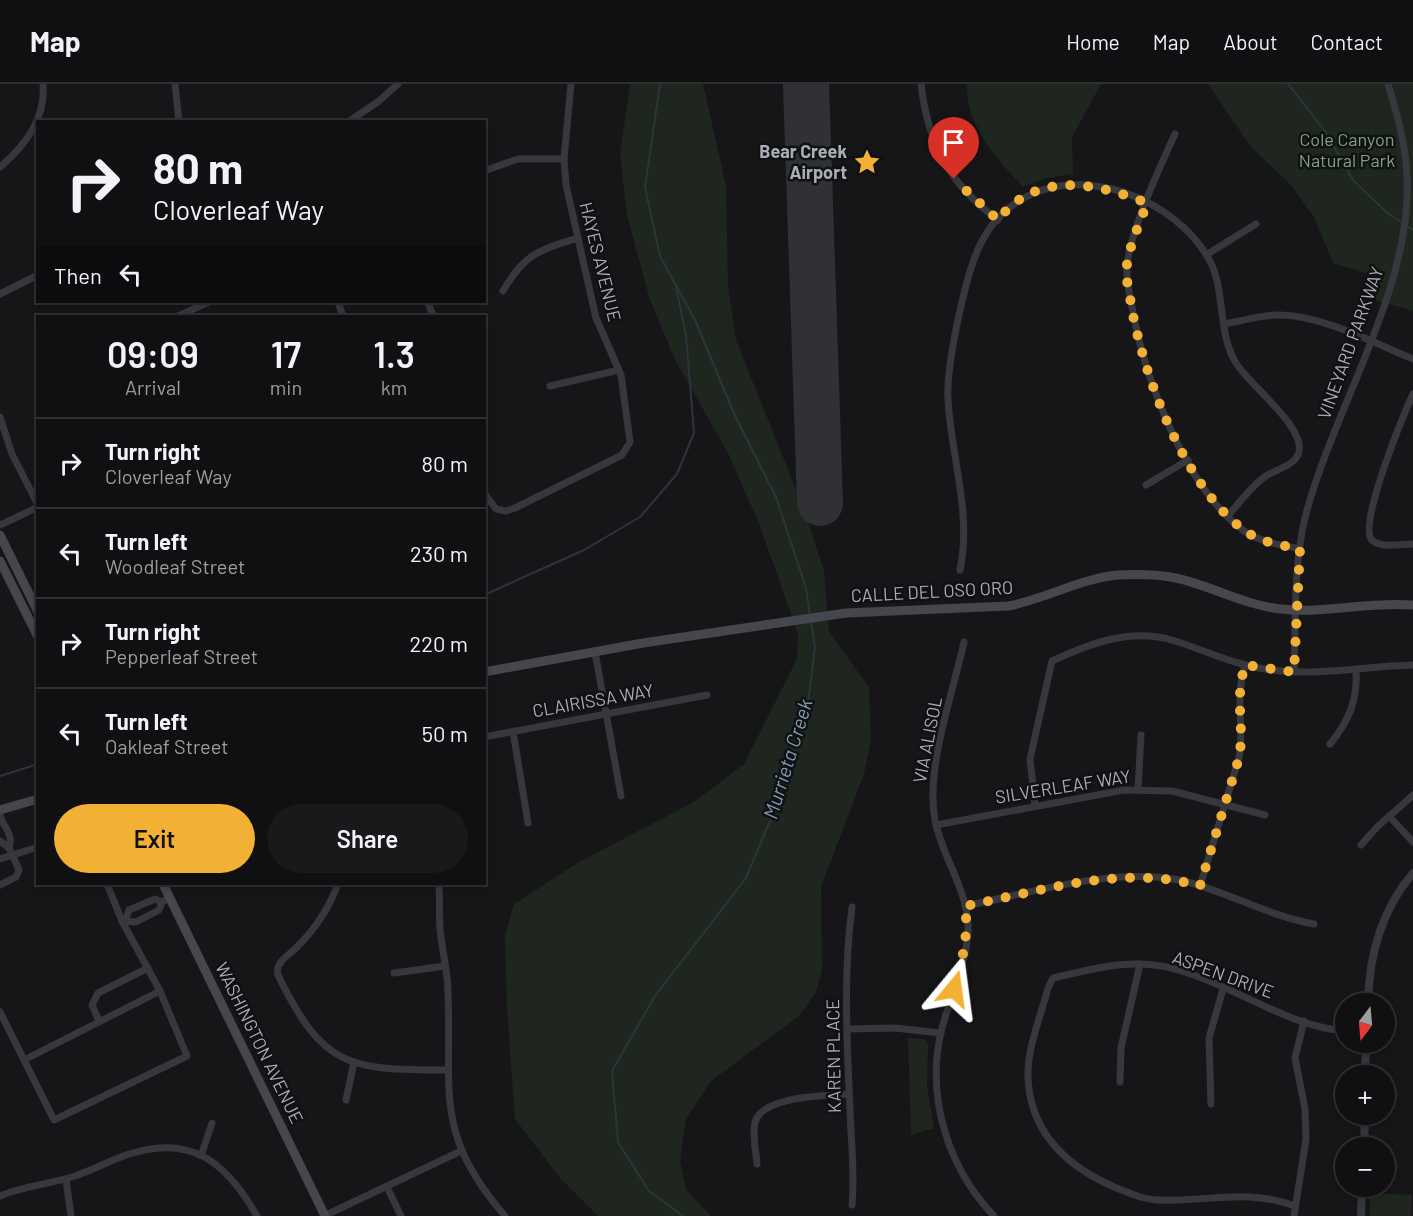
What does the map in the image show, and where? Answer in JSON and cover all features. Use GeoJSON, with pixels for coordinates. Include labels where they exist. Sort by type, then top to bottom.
{"type":"FeatureCollection","features":[{"type":"Feature","properties":{"kind":"main road"},"geometry":{"type":"LineString","coordinates":[[0,535],[36,609]]}},
{"type":"Feature","properties":{"kind":"main road"},"geometry":{"type":"LineString","coordinates":[[2,565],[11,575],[25,599],[36,609]]}},
{"type":"Feature","properties":{"kind":"main road"},"geometry":{"type":"LineString","coordinates":[[2,565],[36,633]]}},
{"type":"Feature","properties":{"kind":"main road","name":"CALLE DEL OSO ORO"},"geometry":{"type":"LineString","coordinates":[[486,672],[595,652],[846,613],[1008,606],[1033,601],[1084,581],[1134,575],[1176,578],[1253,603],[1296,610],[1413,604]]}},
{"type":"Feature","properties":{"kind":"main road"},"geometry":{"type":"LineString","coordinates":[[27,616],[36,625]]}},
{"type":"Feature","properties":{"kind":"main road"},"geometry":{"type":"LineString","coordinates":[[0,810],[36,800]]}},
{"type":"Feature","properties":{"kind":"main road","name":"WASHINGTON AVENUE"},"geometry":{"type":"LineString","coordinates":[[163,885],[166,899],[325,1216]]}},
{"type":"Feature","properties":{"kind":"street"},"geometry":{"type":"LineString","coordinates":[[36,120],[44,94],[43,84]]}},
{"type":"Feature","properties":{"kind":"street"},"geometry":{"type":"LineString","coordinates":[[175,84],[179,120]]}},
{"type":"Feature","properties":{"kind":"street"},"geometry":{"type":"LineString","coordinates":[[351,120],[398,84]]}},
{"type":"Feature","properties":{"kind":"street","name":"HAYES AVENUE"},"geometry":{"type":"LineString","coordinates":[[486,496],[496,509],[506,511],[627,450],[630,442],[619,370],[596,318],[567,195],[564,159],[571,84]]}},
{"type":"Feature","properties":{"kind":"street"},"geometry":{"type":"LineString","coordinates":[[921,84],[929,133],[940,156],[960,185],[998,220]]}},
{"type":"Feature","properties":{"kind":"street","name":"VINEYARD PARKWAY"},"geometry":{"type":"LineString","coordinates":[[1294,672],[1300,549],[1305,518],[1370,341],[1397,257],[1407,201],[1404,144],[1388,84]]}},
{"type":"Feature","properties":{"kind":"street"},"geometry":{"type":"LineString","coordinates":[[0,167],[21,150],[32,134],[36,121]]}},
{"type":"Feature","properties":{"kind":"street"},"geometry":{"type":"LineString","coordinates":[[1175,134],[1147,203],[1127,264],[1127,279],[1136,329],[1151,385],[1201,484],[1228,516],[1245,531],[1263,540],[1300,549]]}},
{"type":"Feature","properties":{"kind":"street"},"geometry":{"type":"LineString","coordinates":[[486,170],[518,159],[564,159]]}},
{"type":"Feature","properties":{"kind":"street"},"geometry":{"type":"LineString","coordinates":[[960,570],[965,546],[962,494],[948,400],[948,374],[967,284],[982,241],[1005,211],[1027,195],[1050,186],[1096,186],[1164,210],[1185,227],[1206,255],[1216,283],[1235,363],[1294,432],[1300,450],[1296,459],[1264,477],[1228,516]]}},
{"type":"Feature","properties":{"kind":"street"},"geometry":{"type":"LineString","coordinates":[[1206,255],[1256,224]]}},
{"type":"Feature","properties":{"kind":"street"},"geometry":{"type":"LineString","coordinates":[[503,291],[521,264],[531,255],[548,246],[578,238]]}},
{"type":"Feature","properties":{"kind":"street"},"geometry":{"type":"LineString","coordinates":[[0,294],[36,276]]}},
{"type":"Feature","properties":{"kind":"street"},"geometry":{"type":"LineString","coordinates":[[180,315],[207,303]]}},
{"type":"Feature","properties":{"kind":"street"},"geometry":{"type":"LineString","coordinates":[[1224,324],[1276,315],[1296,316],[1370,341],[1413,359]]}},
{"type":"Feature","properties":{"kind":"street"},"geometry":{"type":"LineString","coordinates":[[550,386],[619,370]]}},
{"type":"Feature","properties":{"kind":"street"},"geometry":{"type":"LineString","coordinates":[[1413,394],[1375,497],[1369,523],[1370,539],[1384,544],[1413,544]]}},
{"type":"Feature","properties":{"kind":"street"},"geometry":{"type":"LineString","coordinates":[[0,417],[12,454],[36,502]]}},
{"type":"Feature","properties":{"kind":"street"},"geometry":{"type":"LineString","coordinates":[[1146,485],[1188,460]]}},
{"type":"Feature","properties":{"kind":"street"},"geometry":{"type":"LineString","coordinates":[[0,525],[36,507]]}},
{"type":"Feature","properties":{"kind":"street"},"geometry":{"type":"LineString","coordinates":[[1035,805],[1030,759],[1052,661],[1111,639],[1143,635],[1173,640],[1245,665],[1294,672],[1413,665]]}},
{"type":"Feature","properties":{"kind":"street","name":"VIA ALISOL"},"geometry":{"type":"LineString","coordinates":[[964,642],[934,771],[936,825],[941,848],[965,906],[968,930],[966,946],[941,1033],[937,1088],[943,1126],[956,1164],[978,1199],[994,1216]]}},
{"type":"Feature","properties":{"kind":"street"},"geometry":{"type":"LineString","coordinates":[[595,652],[621,796]]}},
{"type":"Feature","properties":{"kind":"street"},"geometry":{"type":"LineString","coordinates":[[1200,886],[1240,749],[1238,697],[1245,665]]}},
{"type":"Feature","properties":{"kind":"street"},"geometry":{"type":"LineString","coordinates":[[1330,744],[1345,725],[1352,710],[1356,669]]}},
{"type":"Feature","properties":{"kind":"street","name":"CLAIRISSA WAY"},"geometry":{"type":"LineString","coordinates":[[486,737],[707,695]]}},
{"type":"Feature","properties":{"kind":"street"},"geometry":{"type":"LineString","coordinates":[[513,731],[528,822]]}},
{"type":"Feature","properties":{"kind":"street"},"geometry":{"type":"LineString","coordinates":[[1138,789],[1141,735]]}},
{"type":"Feature","properties":{"kind":"street","name":"SILVERLEAF WAY"},"geometry":{"type":"LineString","coordinates":[[936,825],[1109,791],[1138,789],[1172,791],[1265,814]]}},
{"type":"Feature","properties":{"kind":"street"},"geometry":{"type":"LineString","coordinates":[[1362,845],[1389,816],[1413,795]]}},
{"type":"Feature","properties":{"kind":"street"},"geometry":{"type":"LineString","coordinates":[[1389,816],[1413,842]]}},
{"type":"Feature","properties":{"kind":"street"},"geometry":{"type":"LineString","coordinates":[[0,820],[8,826],[11,851]]}},
{"type":"Feature","properties":{"kind":"street"},"geometry":{"type":"LineString","coordinates":[[0,885],[16,877],[19,870],[11,851],[0,838],[9,834]]}},
{"type":"Feature","properties":{"kind":"street"},"geometry":{"type":"LineString","coordinates":[[0,859],[11,851],[36,847]]}},
{"type":"Feature","properties":{"kind":"street"},"geometry":{"type":"LineString","coordinates":[[1369,993],[1372,957],[1379,930],[1393,902],[1413,873]]}},
{"type":"Feature","properties":{"kind":"street"},"geometry":{"type":"LineString","coordinates":[[965,906],[1122,877],[1167,879],[1200,886],[1290,920],[1314,924]]}},
{"type":"Feature","properties":{"kind":"street"},"geometry":{"type":"LineString","coordinates":[[0,1012],[54,1120],[187,1056],[160,991],[107,885]]}},
{"type":"Feature","properties":{"kind":"street"},"geometry":{"type":"LineString","coordinates":[[338,885],[332,900],[317,925],[277,968],[288,996],[309,1031],[335,1053],[354,1062],[383,1069],[447,1070]]}},
{"type":"Feature","properties":{"kind":"street"},"geometry":{"type":"LineString","coordinates":[[439,885],[440,929],[448,991],[449,1105],[461,1151],[478,1183],[505,1216]]}},
{"type":"Feature","properties":{"kind":"street"},"geometry":{"type":"LineString","coordinates":[[124,920],[129,910],[154,899],[166,899]]}},
{"type":"Feature","properties":{"kind":"street"},"geometry":{"type":"LineString","coordinates":[[124,920],[141,919],[159,910],[166,899]]}},
{"type":"Feature","properties":{"kind":"street"},"geometry":{"type":"LineString","coordinates":[[136,907],[141,919]]}},
{"type":"Feature","properties":{"kind":"street","name":"KAREN PLACE"},"geometry":{"type":"LineString","coordinates":[[852,907],[848,935],[849,1094],[854,1176],[852,1205]]}},
{"type":"Feature","properties":{"kind":"street"},"geometry":{"type":"LineString","coordinates":[[1120,1082],[1121,1048],[1140,964]]}},
{"type":"Feature","properties":{"kind":"street","name":"ASPEN DRIVE"},"geometry":{"type":"LineString","coordinates":[[1295,1206],[1235,1195],[1159,1200],[1145,1198],[1092,1177],[1064,1158],[1036,1115],[1028,1075],[1035,1040],[1053,978],[1090,970],[1140,964],[1184,972],[1304,1021],[1335,1028]]}},
{"type":"Feature","properties":{"kind":"street"},"geometry":{"type":"LineString","coordinates":[[394,974],[445,966]]}},
{"type":"Feature","properties":{"kind":"street"},"geometry":{"type":"LineString","coordinates":[[99,1021],[92,1005],[98,993],[148,968]]}},
{"type":"Feature","properties":{"kind":"street"},"geometry":{"type":"LineString","coordinates":[[1211,1104],[1209,1038],[1223,989]]}},
{"type":"Feature","properties":{"kind":"street"},"geometry":{"type":"LineString","coordinates":[[24,1060],[160,991]]}},
{"type":"Feature","properties":{"kind":"street"},"geometry":{"type":"LineString","coordinates":[[1294,1216],[1305,1149],[1305,1109],[1295,1058],[1304,1021]]}},
{"type":"Feature","properties":{"kind":"street"},"geometry":{"type":"LineString","coordinates":[[848,1029],[895,1028],[941,1033]]}},
{"type":"Feature","properties":{"kind":"street"},"geometry":{"type":"LineString","coordinates":[[346,1100],[354,1062]]}},
{"type":"Feature","properties":{"kind":"street"},"geometry":{"type":"LineString","coordinates":[[757,1164],[754,1126],[756,1119],[763,1112],[792,1099],[849,1094]]}},
{"type":"Feature","properties":{"kind":"street"},"geometry":{"type":"LineString","coordinates":[[202,1154],[212,1124]]}},
{"type":"Feature","properties":{"kind":"street"},"geometry":{"type":"LineString","coordinates":[[1,1193],[66,1179],[126,1155],[150,1149],[179,1149],[202,1154],[231,1178],[257,1216]]}},
{"type":"Feature","properties":{"kind":"street"},"geometry":{"type":"LineString","coordinates":[[325,1216],[461,1151]]}},
{"type":"Feature","properties":{"kind":"street"},"geometry":{"type":"LineString","coordinates":[[66,1179],[71,1216]]}},
{"type":"Feature","properties":{"kind":"street"},"geometry":{"type":"LineString","coordinates":[[387,1187],[400,1216]]}},
{"type":"Feature","properties":{"kind":"street"},"geometry":{"type":"LineString","coordinates":[[1361,1216],[1362,1197]]}},
{"type":"Feature","properties":{"kind":"green space"},"geometry":{"type":"Polygon","coordinates":[[[630,84],[703,84],[726,186],[728,287],[736,340],[803,507],[824,571],[829,632],[869,687],[871,740],[864,774],[821,887],[822,969],[816,992],[799,1016],[711,1081],[686,1119],[680,1161],[686,1190],[711,1216],[598,1216],[560,1178],[515,1119],[507,1011],[505,936],[514,904],[579,862],[694,802],[744,764],[797,659],[798,634],[760,526],[728,453],[675,360],[649,297],[627,215],[620,154],[630,84]]]}},
{"type":"Feature","properties":{"kind":"green space"},"geometry":{"type":"Polygon","coordinates":[[[967,84],[1101,84],[1072,137],[1073,174],[1047,178],[1023,187],[984,140],[971,113],[967,84]]]}},
{"type":"Feature","properties":{"kind":"green space","name":"Cole Canyon Natural Park"},"geometry":{"type":"Polygon","coordinates":[[[1208,84],[1413,84],[1413,311],[1375,300],[1382,278],[1333,263],[1314,217],[1290,184],[1251,147],[1208,84]]]}},
{"type":"Feature","properties":{"kind":"green space"},"geometry":{"type":"Polygon","coordinates":[[[908,1038],[925,1039],[928,1045],[927,1087],[934,1128],[911,1135],[908,1038]]]}},
{"type":"Feature","properties":{"kind":"green space"},"geometry":{"type":"Polygon","coordinates":[[[1412,1195],[1411,1216],[1370,1216],[1370,1197],[1412,1195]]]}},
{"type":"Feature","properties":{"kind":"waterway","name":"Murrieta Creek"},"geometry":{"type":"LineString","coordinates":[[660,84],[645,187],[660,256],[695,320],[736,418],[776,497],[806,588],[810,616]]}},
{"type":"Feature","properties":{"kind":"waterway"},"geometry":{"type":"LineString","coordinates":[[1288,84],[1325,131],[1353,180],[1386,212],[1413,230]]}},
{"type":"Feature","properties":{"kind":"waterway"},"geometry":{"type":"LineString","coordinates":[[486,594],[584,550],[640,517],[677,474],[694,433],[686,335],[676,287]]}},
{"type":"Feature","properties":{"kind":"waterway","name":"Murrieta Creek"},"geometry":{"type":"LineString","coordinates":[[683,1216],[649,1191],[618,1142],[612,1071],[655,996],[746,878],[777,804],[807,712],[815,647],[811,622]]}},
{"type":"Feature","properties":{"kind":"waterway"},"geometry":{"type":"LineString","coordinates":[[0,776],[36,765]]}},
{"type":"Feature","properties":{"kind":"runway"},"geometry":{"type":"LineString","coordinates":[[806,84],[820,503]]}},
{"type":"Feature","properties":{"kind":"place","name":"Bear Creek Airport"},"geometry":{"type":"Point","coordinates":[867,162]}},
{"type":"Feature","properties":{"kind":"route"},"geometry":{"type":"LineString","coordinates":[[954,179],[970,197],[998,220],[1005,211],[1027,195],[1050,186],[1072,184],[1096,186],[1147,203],[1127,264],[1127,279],[1136,329],[1151,385],[1201,484],[1215,502],[1245,531],[1263,540],[1300,549],[1297,572],[1294,672],[1245,665],[1238,697],[1241,732],[1239,758],[1200,886],[1178,880],[1145,876],[1122,877],[965,906],[968,930],[966,946],[954,989]]}}]}
